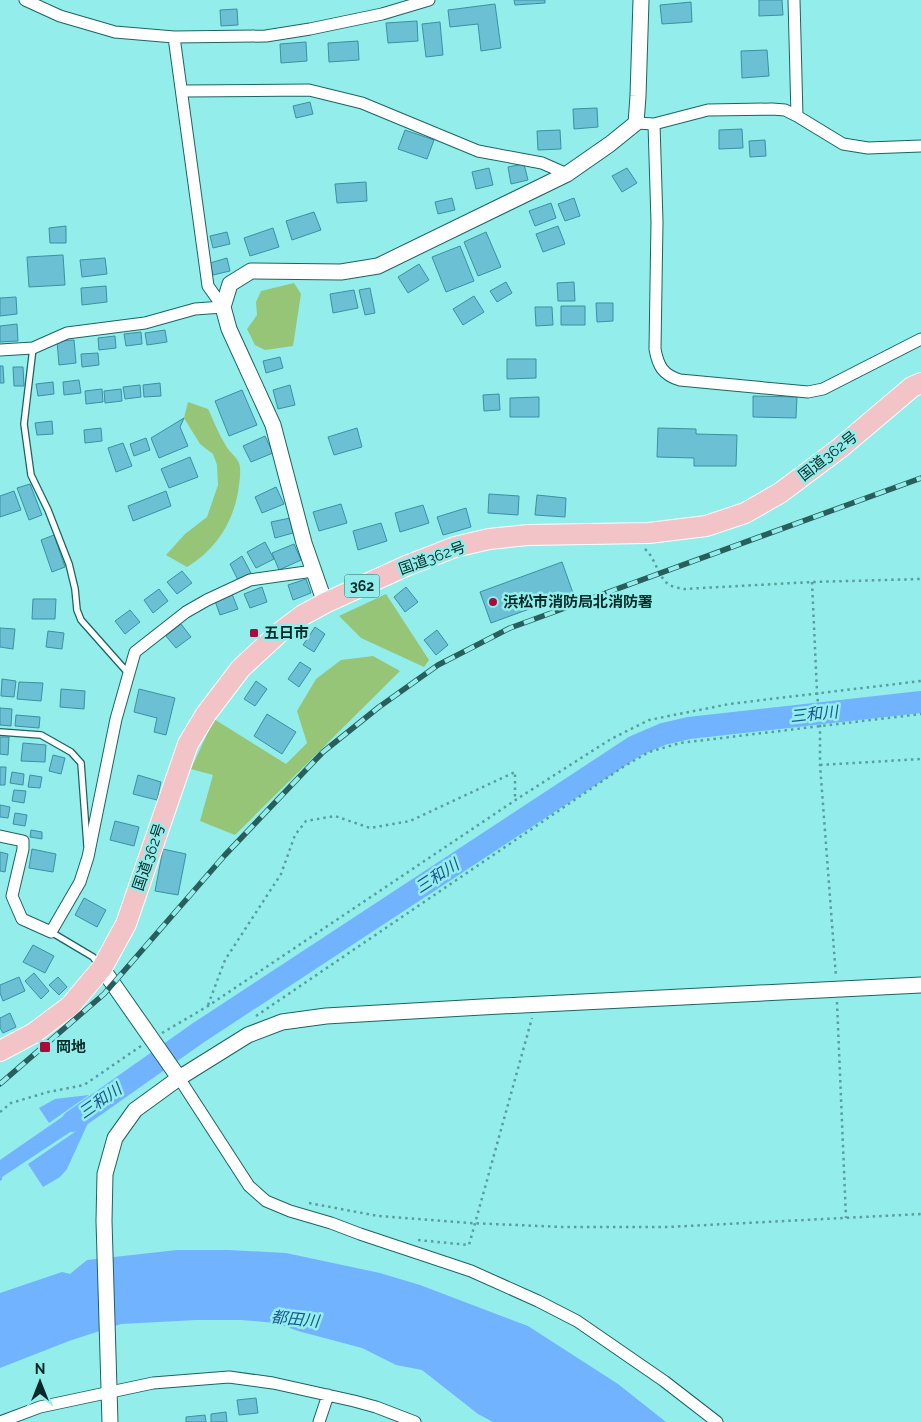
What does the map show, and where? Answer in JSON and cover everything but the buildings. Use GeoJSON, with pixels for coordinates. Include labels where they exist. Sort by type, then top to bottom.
{"type":"FeatureCollection","features":[{"type":"Feature","properties":{"kind":"highway","name":"国道362号"},"geometry":{"type":"LineString","coordinates":[[0,1051],[34,1033],[70,1006],[102,968],[126,924],[188,744],[206,714],[241,668],[278,633],[303,615],[326,603],[406,566],[455,547],[528,535],[649,533],[706,526],[745,513],[780,493],[840,448],[912,387],[921,383]]}},
{"type":"Feature","properties":{"kind":"street"},"geometry":{"type":"LineString","coordinates":[[25,0],[60,16],[115,32],[174,37],[266,36],[382,14],[430,0]]}},
{"type":"Feature","properties":{"kind":"street"},"geometry":{"type":"LineString","coordinates":[[636,124],[641,0]]}},
{"type":"Feature","properties":{"kind":"street"},"geometry":{"type":"LineString","coordinates":[[794,0],[797,116]]}},
{"type":"Feature","properties":{"kind":"street"},"geometry":{"type":"LineString","coordinates":[[174,37],[183,91],[208,286],[222,307],[229,329],[273,424],[304,543],[326,603]]}},
{"type":"Feature","properties":{"kind":"street"},"geometry":{"type":"LineString","coordinates":[[183,91],[309,90],[362,103],[478,151],[542,163],[567,174]]}},
{"type":"Feature","properties":{"kind":"street"},"geometry":{"type":"LineString","coordinates":[[222,307],[230,284],[250,271],[341,272],[378,266],[567,174],[636,124],[654,124],[708,110],[785,110],[843,144],[868,148],[921,146]]}},
{"type":"Feature","properties":{"kind":"street"},"geometry":{"type":"LineString","coordinates":[[654,124],[657,222],[655,349],[657,362],[670,377],[680,380],[808,392],[823,389],[921,339]]}},
{"type":"Feature","properties":{"kind":"street"},"geometry":{"type":"LineString","coordinates":[[0,350],[33,348],[67,333],[145,323],[195,309],[222,307]]}},
{"type":"Feature","properties":{"kind":"street"},"geometry":{"type":"LineString","coordinates":[[0,836],[22,841],[12,896],[22,919],[51,932],[80,882],[88,858],[116,719],[135,652],[186,612],[250,580],[313,571]]}},
{"type":"Feature","properties":{"kind":"street"},"geometry":{"type":"LineString","coordinates":[[102,968],[154,1041],[250,1186],[266,1201],[290,1211],[331,1223],[471,1271],[538,1301],[592,1331],[664,1381],[717,1422]]}},
{"type":"Feature","properties":{"kind":"street"},"geometry":{"type":"LineString","coordinates":[[110,1422],[104,1221],[105,1174],[115,1138],[135,1110],[175,1074],[248,1035],[282,1022],[326,1016],[921,985]]}},
{"type":"Feature","properties":{"kind":"street"},"geometry":{"type":"LineString","coordinates":[[0,1422],[40,1407],[109,1389],[153,1383],[228,1378],[273,1383],[328,1395],[376,1407],[393,1418],[415,1422]]}},
{"type":"Feature","properties":{"kind":"street"},"geometry":{"type":"LineString","coordinates":[[319,1422],[328,1395]]}},
{"type":"Feature","properties":{"kind":"lane"},"geometry":{"type":"LineString","coordinates":[[33,348],[24,424],[31,475],[48,510],[69,564],[75,589],[77,610],[81,620],[128,673]]}},
{"type":"Feature","properties":{"kind":"lane"},"geometry":{"type":"LineString","coordinates":[[0,732],[41,735],[71,752],[81,763],[88,858]]}},
{"type":"Feature","properties":{"kind":"lane"},"geometry":{"type":"LineString","coordinates":[[51,932],[93,957],[102,968]]}},
{"type":"Feature","properties":{"kind":"path"},"geometry":{"type":"LineString","coordinates":[[625,533],[648,551],[669,585],[684,589],[812,582],[921,579]]}},
{"type":"Feature","properties":{"kind":"path"},"geometry":{"type":"LineString","coordinates":[[812,582],[820,724],[820,764],[836,990],[846,1218]]}},
{"type":"Feature","properties":{"kind":"path"},"geometry":{"type":"LineString","coordinates":[[0,1112],[11,1103],[48,1092],[84,1086],[208,1006],[515,800],[611,739],[649,720],[728,704],[921,681]]}},
{"type":"Feature","properties":{"kind":"path"},"geometry":{"type":"LineString","coordinates":[[248,1035],[254,1017],[623,767],[649,752],[680,743],[820,724],[921,714]]}},
{"type":"Feature","properties":{"kind":"path"},"geometry":{"type":"LineString","coordinates":[[820,764],[921,759]]}},
{"type":"Feature","properties":{"kind":"path"},"geometry":{"type":"LineString","coordinates":[[208,1006],[225,960],[281,874],[295,835],[306,821],[335,816],[370,828],[410,821],[514,772],[515,800]]}},
{"type":"Feature","properties":{"kind":"path"},"geometry":{"type":"LineString","coordinates":[[409,1239],[469,1245],[535,1004]]}},
{"type":"Feature","properties":{"kind":"path"},"geometry":{"type":"LineString","coordinates":[[306,1202],[378,1216],[475,1224],[563,1227],[668,1227],[921,1214]]}},
{"type":"Feature","properties":{"kind":"green space"},"geometry":{"type":"Polygon","coordinates":[[[294,283],[301,294],[293,346],[265,350],[255,345],[247,329],[257,315],[256,302],[261,291],[294,283]]]}},
{"type":"Feature","properties":{"kind":"green space"},"geometry":{"type":"Polygon","coordinates":[[[188,402],[208,409],[226,447],[239,463],[240,474],[237,498],[229,522],[207,552],[187,567],[166,555],[185,534],[207,517],[218,485],[217,465],[213,454],[200,444],[184,418],[188,402]]]}},
{"type":"Feature","properties":{"kind":"green space"},"geometry":{"type":"Polygon","coordinates":[[[386,594],[429,660],[424,667],[361,638],[339,616],[386,594]]]}},
{"type":"Feature","properties":{"kind":"green space"},"geometry":{"type":"Polygon","coordinates":[[[373,656],[400,671],[235,835],[200,821],[213,775],[191,769],[214,719],[286,764],[307,743],[297,711],[316,679],[341,660],[373,656]]]}},
{"type":"Feature","properties":{"kind":"water"},"geometry":{"type":"Polygon","coordinates":[[[116,1091],[97,1104],[90,1119],[2,1177],[0,1181],[0,1160],[94,1095],[116,1091]]]}},
{"type":"Feature","properties":{"kind":"water"},"geometry":{"type":"Polygon","coordinates":[[[89,1095],[49,1123],[39,1108],[55,1099],[89,1095]]]}},
{"type":"Feature","properties":{"kind":"water"},"geometry":{"type":"Polygon","coordinates":[[[88,1123],[67,1169],[60,1177],[43,1187],[28,1164],[88,1123]]]}},
{"type":"Feature","properties":{"kind":"water","name":"都田川"},"geometry":{"type":"Polygon","coordinates":[[[177,1250],[286,1253],[380,1273],[420,1285],[528,1326],[618,1384],[666,1422],[493,1422],[478,1414],[422,1370],[396,1365],[362,1348],[298,1331],[276,1323],[242,1320],[196,1320],[121,1324],[69,1341],[0,1368],[0,1293],[62,1272],[70,1274],[87,1260],[177,1250]]]}},
{"type":"Feature","properties":{"kind":"waterway","name":"三和川"},"geometry":{"type":"LineString","coordinates":[[73,1121],[198,1033],[635,746],[663,734],[689,728],[921,702]]}},
{"type":"Feature","properties":{"kind":"railway"},"geometry":{"type":"LineString","coordinates":[[0,1084],[104,994],[225,855],[323,752],[379,707],[438,665],[510,628],[921,478]]}},
{"type":"Feature","properties":{"kind":"place","name":"浜松市消防局北消防署"},"geometry":{"type":"Point","coordinates":[493,602]}},
{"type":"Feature","properties":{"kind":"place","name":"五日市"},"geometry":{"type":"Point","coordinates":[254,633]}},
{"type":"Feature","properties":{"kind":"place","name":"岡地"},"geometry":{"type":"Point","coordinates":[45,1047]}}]}
